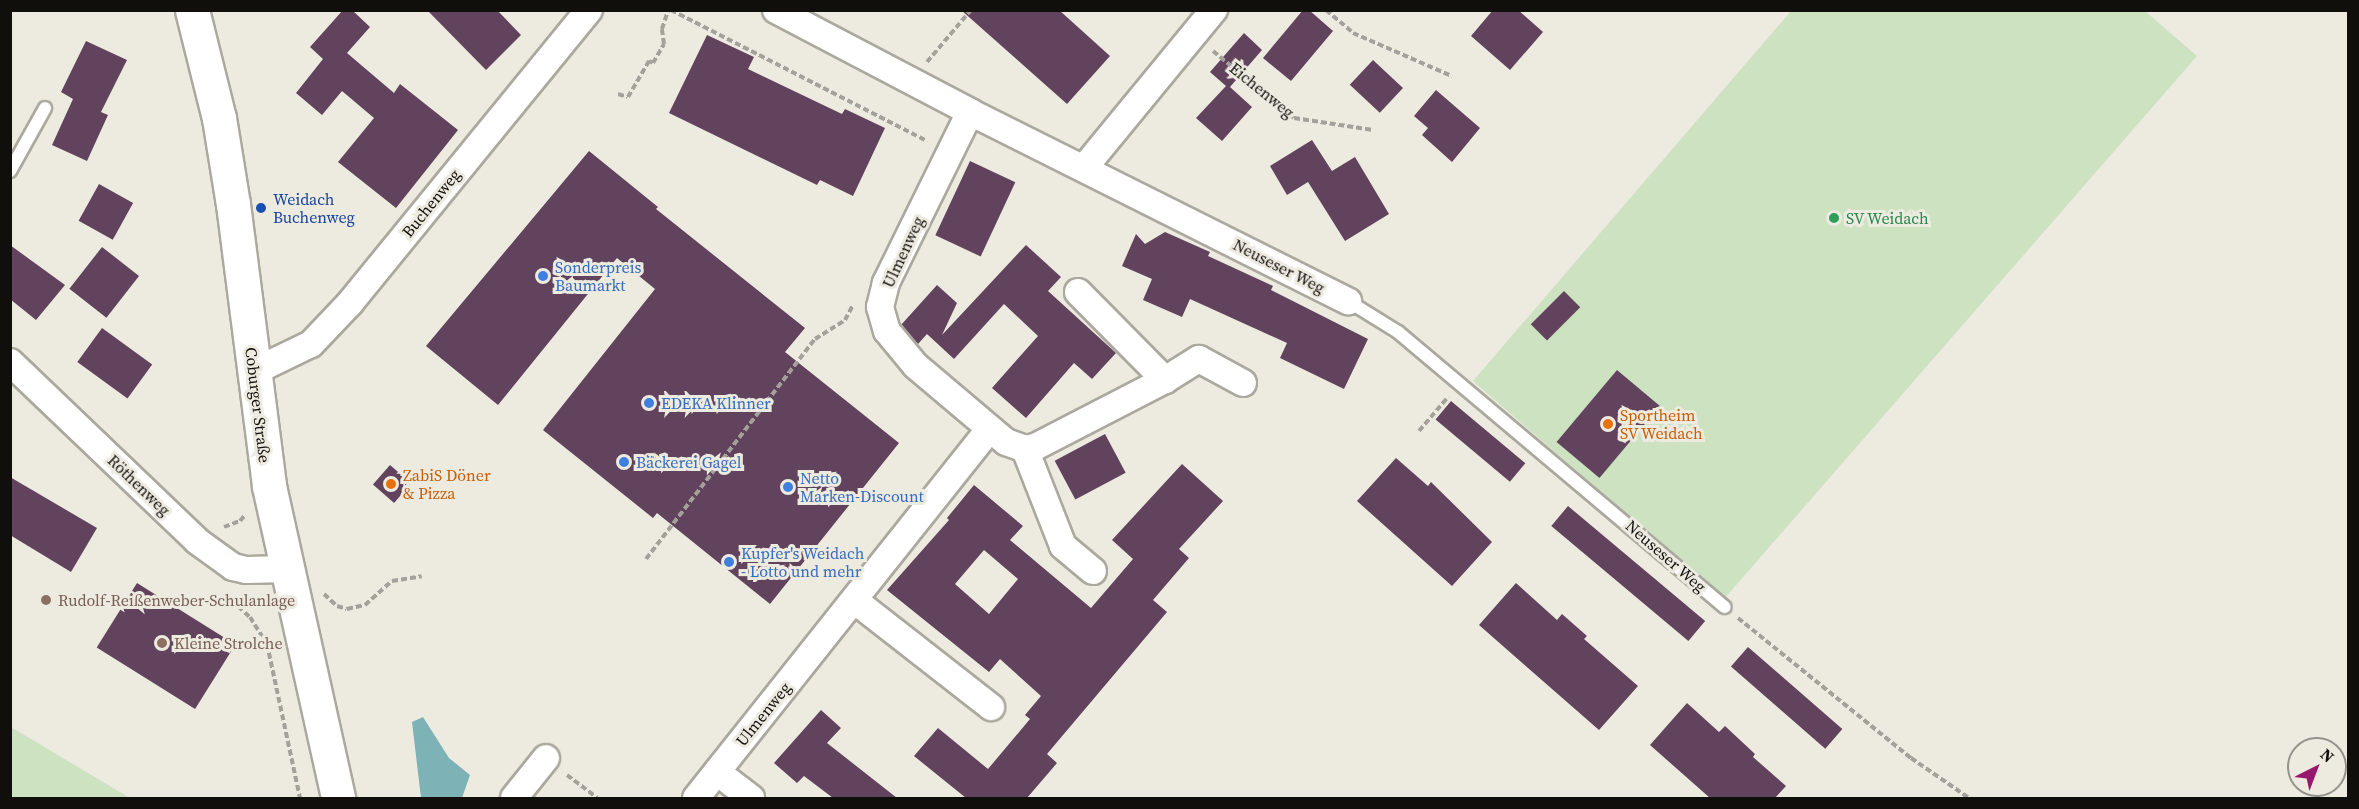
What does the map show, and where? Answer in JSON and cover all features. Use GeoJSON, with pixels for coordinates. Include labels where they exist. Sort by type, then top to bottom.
{"type":"FeatureCollection","features":[{"type":"Feature","properties":{"kind":"main road","name":"Coburger Straße"},"geometry":{"type":"LineString","coordinates":[[192,10],[219,118],[233,204],[269,486],[338,798]]}},
{"type":"Feature","properties":{"kind":"street","name":"Buchenweg"},"geometry":{"type":"LineString","coordinates":[[253,372],[311,344],[351,303],[589,10]]}},
{"type":"Feature","properties":{"kind":"street","name":"Neuseser Weg"},"geometry":{"type":"LineString","coordinates":[[777,10],[970,112],[1348,301]]}},
{"type":"Feature","properties":{"kind":"street"},"geometry":{"type":"LineString","coordinates":[[1084,168],[1214,10]]}},
{"type":"Feature","properties":{"kind":"street","name":"Ulmenweg"},"geometry":{"type":"LineString","coordinates":[[970,112],[886,283],[880,307],[887,331],[916,366],[1006,442],[1024,449]]}},
{"type":"Feature","properties":{"kind":"street"},"geometry":{"type":"LineString","coordinates":[[1078,292],[1165,380]]}},
{"type":"Feature","properties":{"kind":"street"},"geometry":{"type":"LineString","coordinates":[[1093,571],[1063,546],[1024,449],[1035,447],[1165,380],[1199,359],[1243,383]]}},
{"type":"Feature","properties":{"kind":"street","name":"Röthenweg"},"geometry":{"type":"LineString","coordinates":[[10,362],[197,541],[233,567],[246,570],[287,569]]}},
{"type":"Feature","properties":{"kind":"street","name":"Ulmenweg"},"geometry":{"type":"LineString","coordinates":[[696,798],[990,429]]}},
{"type":"Feature","properties":{"kind":"street"},"geometry":{"type":"LineString","coordinates":[[854,600],[991,707]]}},
{"type":"Feature","properties":{"kind":"street"},"geometry":{"type":"LineString","coordinates":[[514,798],[546,758]]}},
{"type":"Feature","properties":{"kind":"street"},"geometry":{"type":"LineString","coordinates":[[717,772],[752,798]]}},
{"type":"Feature","properties":{"kind":"lane"},"geometry":{"type":"LineString","coordinates":[[10,171],[45,108]]}},
{"type":"Feature","properties":{"kind":"lane","name":"Neuseser Weg"},"geometry":{"type":"LineString","coordinates":[[1348,301],[1398,332],[1725,607]]}},
{"type":"Feature","properties":{"kind":"path"},"geometry":{"type":"LineString","coordinates":[[618,94],[628,97],[649,61],[653,63],[664,44],[662,30],[670,10],[950,153]]}},
{"type":"Feature","properties":{"kind":"path"},"geometry":{"type":"LineString","coordinates":[[911,81],[971,10]]}},
{"type":"Feature","properties":{"kind":"path"},"geometry":{"type":"LineString","coordinates":[[1326,10],[1353,33],[1452,76]]}},
{"type":"Feature","properties":{"kind":"path","name":"Eichenweg"},"geometry":{"type":"LineString","coordinates":[[1194,36],[1294,118],[1373,130]]}},
{"type":"Feature","properties":{"kind":"path"},"geometry":{"type":"LineString","coordinates":[[645,559],[815,339],[845,320],[860,292],[886,283]]}},
{"type":"Feature","properties":{"kind":"path"},"geometry":{"type":"LineString","coordinates":[[1419,431],[1460,383]]}},
{"type":"Feature","properties":{"kind":"path"},"geometry":{"type":"LineString","coordinates":[[197,541],[210,529],[232,526],[240,521],[250,502],[251,488],[269,486]]}},
{"type":"Feature","properties":{"kind":"path"},"geometry":{"type":"LineString","coordinates":[[321,591],[337,606],[347,609],[365,605],[392,581],[422,576]]}},
{"type":"Feature","properties":{"kind":"path"},"geometry":{"type":"LineString","coordinates":[[216,586],[250,617],[267,644],[300,798]]}},
{"type":"Feature","properties":{"kind":"path"},"geometry":{"type":"LineString","coordinates":[[1725,607],[1911,758],[1969,798]]}},
{"type":"Feature","properties":{"kind":"path"},"geometry":{"type":"LineString","coordinates":[[546,758],[597,798]]}},
{"type":"Feature","properties":{"kind":"green space","name":"SV Weidach"},"geometry":{"type":"Polygon","coordinates":[[[1791,11],[2145,11],[2197,56],[1724,599],[1473,381],[1791,11]]]}},
{"type":"Feature","properties":{"kind":"green space"},"geometry":{"type":"Polygon","coordinates":[[[11,727],[130,798],[11,798],[11,727]]]}},
{"type":"Feature","properties":{"kind":"water"},"geometry":{"type":"Polygon","coordinates":[[[423,717],[449,758],[470,775],[462,798],[421,798],[412,722],[423,717]]]}},
{"type":"Feature","properties":{"kind":"building"},"geometry":{"type":"Polygon","coordinates":[[[343,10],[352,10],[370,27],[347,53],[394,93],[400,84],[458,130],[396,208],[338,162],[374,118],[342,91],[322,115],[296,93],[323,59],[310,47],[343,10]]]}},
{"type":"Feature","properties":{"kind":"building"},"geometry":{"type":"Polygon","coordinates":[[[427,10],[497,10],[521,35],[486,70],[427,10]]]}},
{"type":"Feature","properties":{"kind":"building"},"geometry":{"type":"Polygon","coordinates":[[[961,10],[1059,10],[1110,56],[1067,104],[961,10]]]}},
{"type":"Feature","properties":{"kind":"building"},"geometry":{"type":"Polygon","coordinates":[[[1303,10],[1309,10],[1333,31],[1291,81],[1263,58],[1303,10]]]}},
{"type":"Feature","properties":{"kind":"building"},"geometry":{"type":"Polygon","coordinates":[[[1493,10],[1518,10],[1543,32],[1510,70],[1471,36],[1493,10]]]}},
{"type":"Feature","properties":{"kind":"building"},"geometry":{"type":"Polygon","coordinates":[[[1244,33],[1262,50],[1230,87],[1252,107],[1222,141],[1196,118],[1226,86],[1210,72],[1244,33]]]}},
{"type":"Feature","properties":{"kind":"building"},"geometry":{"type":"Polygon","coordinates":[[[707,35],[754,57],[748,69],[842,114],[845,109],[885,128],[853,196],[820,180],[817,185],[669,113],[707,35]]]}},
{"type":"Feature","properties":{"kind":"building"},"geometry":{"type":"Polygon","coordinates":[[[86,41],[127,60],[101,112],[108,115],[87,161],[52,145],[73,99],[61,92],[86,41]]]}},
{"type":"Feature","properties":{"kind":"building"},"geometry":{"type":"Polygon","coordinates":[[[1373,60],[1403,88],[1380,113],[1350,85],[1373,60]]]}},
{"type":"Feature","properties":{"kind":"building"},"geometry":{"type":"Polygon","coordinates":[[[1436,90],[1480,128],[1452,162],[1422,135],[1428,128],[1414,116],[1436,90]]]}},
{"type":"Feature","properties":{"kind":"building"},"geometry":{"type":"Polygon","coordinates":[[[1312,140],[1332,171],[1355,157],[1389,214],[1345,241],[1308,182],[1287,195],[1270,166],[1312,140]]]}},
{"type":"Feature","properties":{"kind":"building"},"geometry":{"type":"Polygon","coordinates":[[[589,151],[658,207],[656,209],[805,328],[785,352],[899,443],[770,604],[657,513],[653,518],[543,430],[655,289],[617,258],[498,405],[426,346],[589,151]]]}},
{"type":"Feature","properties":{"kind":"building"},"geometry":{"type":"Polygon","coordinates":[[[970,161],[1015,182],[981,256],[935,235],[970,161]]]}},
{"type":"Feature","properties":{"kind":"building"},"geometry":{"type":"Polygon","coordinates":[[[99,184],[133,203],[113,240],[79,221],[99,184]]]}},
{"type":"Feature","properties":{"kind":"building"},"geometry":{"type":"Polygon","coordinates":[[[1165,232],[1210,252],[1208,256],[1273,286],[1271,290],[1368,339],[1344,389],[1280,358],[1287,343],[1190,299],[1182,317],[1143,300],[1152,279],[1122,266],[1136,234],[1145,244],[1165,232]]]}},
{"type":"Feature","properties":{"kind":"building"},"geometry":{"type":"Polygon","coordinates":[[[10,245],[65,285],[36,320],[10,299],[10,245]]]}},
{"type":"Feature","properties":{"kind":"building"},"geometry":{"type":"Polygon","coordinates":[[[1026,245],[1061,277],[1048,291],[1116,353],[1092,379],[1074,363],[1026,418],[992,388],[1038,336],[1004,304],[954,359],[927,334],[918,344],[901,325],[937,285],[957,303],[942,335],[1026,245]]]}},
{"type":"Feature","properties":{"kind":"building"},"geometry":{"type":"Polygon","coordinates":[[[102,247],[139,276],[106,318],[69,289],[102,247]]]}},
{"type":"Feature","properties":{"kind":"building"},"geometry":{"type":"Polygon","coordinates":[[[1564,291],[1580,307],[1547,340],[1531,324],[1564,291]]]}},
{"type":"Feature","properties":{"kind":"building"},"geometry":{"type":"Polygon","coordinates":[[[102,328],[152,364],[127,398],[77,362],[102,328]]]}},
{"type":"Feature","properties":{"kind":"building","name":"Sportheim SV Weidach"},"geometry":{"type":"Polygon","coordinates":[[[1617,370],[1660,406],[1599,478],[1557,442],[1617,370]]]}},
{"type":"Feature","properties":{"kind":"building"},"geometry":{"type":"Polygon","coordinates":[[[1451,401],[1525,463],[1510,482],[1436,419],[1451,401]]]}},
{"type":"Feature","properties":{"kind":"building"},"geometry":{"type":"Polygon","coordinates":[[[1105,434],[1126,473],[1075,500],[1055,461],[1105,434]]]}},
{"type":"Feature","properties":{"kind":"building"},"geometry":{"type":"Polygon","coordinates":[[[1396,458],[1428,486],[1431,482],[1492,542],[1452,586],[1357,501],[1396,458]]]}},
{"type":"Feature","properties":{"kind":"building"},"geometry":{"type":"Polygon","coordinates":[[[1182,464],[1223,501],[1179,549],[1189,558],[1153,600],[1167,612],[1047,754],[1057,763],[1027,798],[966,798],[914,756],[938,728],[988,769],[1030,719],[1025,715],[1041,696],[1000,659],[989,672],[887,590],[949,520],[947,518],[974,485],[1023,526],[1010,540],[1091,608],[1133,559],[1112,540],[1182,464]],[[984,550],[955,584],[989,614],[1018,579],[984,550]]]}},
{"type":"Feature","properties":{"kind":"building"},"geometry":{"type":"Polygon","coordinates":[[[390,465],[411,483],[394,503],[373,485],[390,465]]]}},
{"type":"Feature","properties":{"kind":"building"},"geometry":{"type":"Polygon","coordinates":[[[10,477],[97,528],[71,572],[10,535],[10,477]]]}},
{"type":"Feature","properties":{"kind":"building"},"geometry":{"type":"Polygon","coordinates":[[[1568,506],[1705,621],[1688,641],[1551,526],[1568,506]]]}},
{"type":"Feature","properties":{"kind":"building"},"geometry":{"type":"Polygon","coordinates":[[[137,583],[235,644],[195,709],[97,647],[137,583]]]}},
{"type":"Feature","properties":{"kind":"building"},"geometry":{"type":"Polygon","coordinates":[[[1516,583],[1557,620],[1562,614],[1587,636],[1584,639],[1638,686],[1599,730],[1479,625],[1516,583]]]}},
{"type":"Feature","properties":{"kind":"building"},"geometry":{"type":"Polygon","coordinates":[[[1748,647],[1842,729],[1825,749],[1731,667],[1748,647]]]}},
{"type":"Feature","properties":{"kind":"building"},"geometry":{"type":"Polygon","coordinates":[[[1687,703],[1719,732],[1725,726],[1755,754],[1753,757],[1786,786],[1775,798],[1710,798],[1650,745],[1687,703]]]}},
{"type":"Feature","properties":{"kind":"building"},"geometry":{"type":"Polygon","coordinates":[[[821,710],[841,728],[827,743],[897,798],[833,798],[804,776],[797,783],[774,763],[821,710]]]}},
{"type":"Feature","properties":{"kind":"place","name":"Weidach Buchenweg"},"geometry":{"type":"Point","coordinates":[261,208]}},
{"type":"Feature","properties":{"kind":"place","name":"SV Weidach"},"geometry":{"type":"Point","coordinates":[1834,218]}},
{"type":"Feature","properties":{"kind":"place","name":"Sonderpreis Baumarkt"},"geometry":{"type":"Point","coordinates":[543,276]}},
{"type":"Feature","properties":{"kind":"place","name":"EDEKA Klinner"},"geometry":{"type":"Point","coordinates":[649,403]}},
{"type":"Feature","properties":{"kind":"place","name":"Sportheim SV Weidach"},"geometry":{"type":"Point","coordinates":[1608,424]}},
{"type":"Feature","properties":{"kind":"place","name":"Bäckerei Gagel"},"geometry":{"type":"Point","coordinates":[624,462]}},
{"type":"Feature","properties":{"kind":"place","name":"ZabiS Döner & Pizza"},"geometry":{"type":"Point","coordinates":[391,484]}},
{"type":"Feature","properties":{"kind":"place","name":"Netto Marken-Discount"},"geometry":{"type":"Point","coordinates":[788,487]}},
{"type":"Feature","properties":{"kind":"place","name":"Kupfer's Weidach - Lotto und mehr"},"geometry":{"type":"Point","coordinates":[729,562]}},
{"type":"Feature","properties":{"kind":"place","name":"Rudolf-Reißenweber-Schulanlage"},"geometry":{"type":"Point","coordinates":[46,600]}},
{"type":"Feature","properties":{"kind":"place","name":"Kleine Strolche"},"geometry":{"type":"Point","coordinates":[162,643]}}]}
